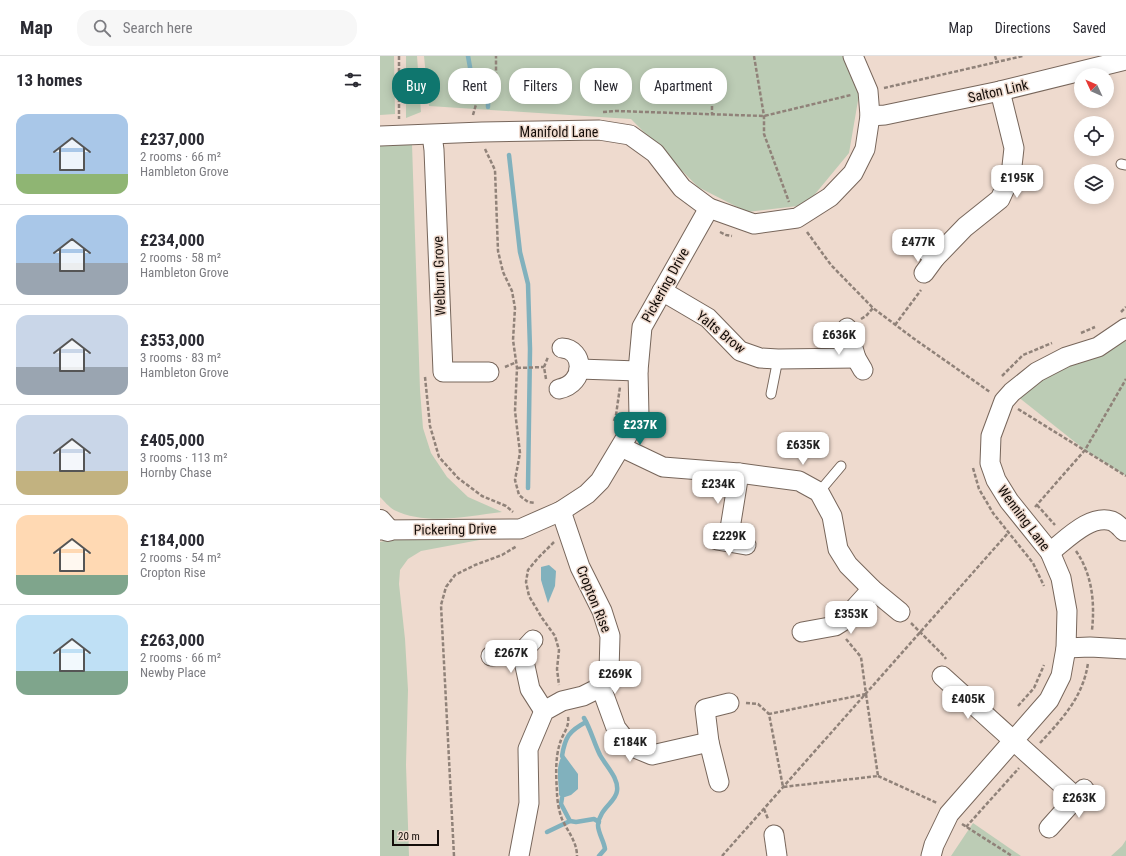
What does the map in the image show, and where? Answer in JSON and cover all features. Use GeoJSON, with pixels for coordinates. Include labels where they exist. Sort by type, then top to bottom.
{"type":"FeatureCollection","features":[{"type":"Feature","properties":{"kind":"street"},"geometry":{"type":"LineString","coordinates":[[709,208],[754,224],[796,218],[830,197],[853,173],[865,149],[870,116],[868,91],[853,56]]}},
{"type":"Feature","properties":{"kind":"street","name":"Salton Link"},"geometry":{"type":"LineString","coordinates":[[870,116],[885,115],[1000,91],[1126,60]]}},
{"type":"Feature","properties":{"kind":"street"},"geometry":{"type":"LineString","coordinates":[[924,273],[965,227],[1000,199],[1011,175],[1014,148],[1000,91]]}},
{"type":"Feature","properties":{"kind":"street","name":"Manifold Lane"},"geometry":{"type":"LineString","coordinates":[[380,136],[482,132],[599,130],[630,135],[655,153],[682,188],[709,208]]}},
{"type":"Feature","properties":{"kind":"street","name":"Welburn Grove"},"geometry":{"type":"LineString","coordinates":[[432,135],[434,150],[443,372],[489,372]]}},
{"type":"Feature","properties":{"kind":"street","name":"Pickering Drive"},"geometry":{"type":"LineString","coordinates":[[383,527],[520,529],[554,514],[587,494],[600,481],[639,416],[630,371],[642,327],[709,208]]}},
{"type":"Feature","properties":{"kind":"street"},"geometry":{"type":"LineString","coordinates":[[919,245],[936,258]]}},
{"type":"Feature","properties":{"kind":"street","name":"Yalts Brow"},"geometry":{"type":"LineString","coordinates":[[662,292],[708,318],[740,351],[760,358],[859,364],[847,328]]}},
{"type":"Feature","properties":{"kind":"street","name":"Wenning Lane"},"geometry":{"type":"LineString","coordinates":[[930,856],[949,814],[1049,700],[1061,676],[1066,648],[1067,611],[1061,578],[1050,552],[1024,518],[1008,501],[996,480],[990,463],[993,397],[1012,392],[1037,372],[1066,357],[1098,347],[1123,321]]}},
{"type":"Feature","properties":{"kind":"street"},"geometry":{"type":"LineString","coordinates":[[559,389],[571,384],[577,377],[579,369],[578,362],[574,354],[562,348]]}},
{"type":"Feature","properties":{"kind":"street"},"geometry":{"type":"LineString","coordinates":[[579,369],[630,371]]}},
{"type":"Feature","properties":{"kind":"street"},"geometry":{"type":"LineString","coordinates":[[621,447],[663,466],[799,480],[819,492],[832,516],[838,549],[848,566],[900,612]]}},
{"type":"Feature","properties":{"kind":"street"},"geometry":{"type":"LineString","coordinates":[[730,542],[739,473]]}},
{"type":"Feature","properties":{"kind":"street","name":"Cropton Rise"},"geometry":{"type":"LineString","coordinates":[[554,514],[602,611],[610,636],[609,671],[601,688]]}},
{"type":"Feature","properties":{"kind":"street"},"geometry":{"type":"LineString","coordinates":[[1050,552],[1086,524],[1101,519],[1114,522],[1124,531]]}},
{"type":"Feature","properties":{"kind":"street"},"geometry":{"type":"LineString","coordinates":[[802,632],[835,626],[843,622],[872,588]]}},
{"type":"Feature","properties":{"kind":"street"},"geometry":{"type":"LineString","coordinates":[[490,656],[527,646],[530,689],[544,711]]}},
{"type":"Feature","properties":{"kind":"street"},"geometry":{"type":"LineString","coordinates":[[1066,648],[1090,647],[1126,649]]}},
{"type":"Feature","properties":{"kind":"street"},"geometry":{"type":"LineString","coordinates":[[942,676],[1030,755],[1081,794],[1049,828]]}},
{"type":"Feature","properties":{"kind":"street"},"geometry":{"type":"LineString","coordinates":[[520,856],[529,803],[528,748],[544,711],[562,701],[584,696],[601,688],[616,728],[630,746],[652,755],[709,742]]}},
{"type":"Feature","properties":{"kind":"street"},"geometry":{"type":"LineString","coordinates":[[719,782],[709,742],[705,709],[730,703]]}},
{"type":"Feature","properties":{"kind":"street"},"geometry":{"type":"LineString","coordinates":[[774,835],[777,856]]}},
{"type":"Feature","properties":{"kind":"lane"},"geometry":{"type":"LineString","coordinates":[[771,394],[778,359]]}},
{"type":"Feature","properties":{"kind":"lane"},"geometry":{"type":"LineString","coordinates":[[819,492],[841,466]]}},
{"type":"Feature","properties":{"kind":"path"},"geometry":{"type":"LineString","coordinates":[[399,56],[400,136]]}},
{"type":"Feature","properties":{"kind":"path"},"geometry":{"type":"LineString","coordinates":[[471,119],[477,101],[496,85],[496,56]]}},
{"type":"Feature","properties":{"kind":"path"},"geometry":{"type":"LineString","coordinates":[[754,56],[764,116],[764,134],[785,194],[796,218],[831,265],[873,308],[993,397],[1085,450],[1126,476]]}},
{"type":"Feature","properties":{"kind":"path"},"geometry":{"type":"LineString","coordinates":[[995,56],[997,62]]}},
{"type":"Feature","properties":{"kind":"path"},"geometry":{"type":"LineString","coordinates":[[601,112],[616,111],[764,116],[1023,56]]}},
{"type":"Feature","properties":{"kind":"path"},"geometry":{"type":"LineString","coordinates":[[712,106],[712,114]]}},
{"type":"Feature","properties":{"kind":"path"},"geometry":{"type":"LineString","coordinates":[[492,148],[484,148],[495,170],[498,251],[503,272],[512,292],[515,308],[513,340],[517,368],[515,411],[520,453],[514,480],[519,495],[528,502],[541,504],[554,514],[557,535],[554,544],[544,551],[528,570],[526,582],[529,596],[555,636],[559,650],[557,669],[562,701],[569,719],[560,743],[557,764],[557,794],[562,818],[577,848],[577,856]]}},
{"type":"Feature","properties":{"kind":"path"},"geometry":{"type":"LineString","coordinates":[[895,325],[925,285],[924,273]]}},
{"type":"Feature","properties":{"kind":"path"},"geometry":{"type":"LineString","coordinates":[[1123,321],[1126,307]]}},
{"type":"Feature","properties":{"kind":"path"},"geometry":{"type":"LineString","coordinates":[[1079,334],[1101,324]]}},
{"type":"Feature","properties":{"kind":"path"},"geometry":{"type":"LineString","coordinates":[[999,379],[1023,355],[1053,342]]}},
{"type":"Feature","properties":{"kind":"path"},"geometry":{"type":"LineString","coordinates":[[559,389],[550,384],[545,378],[544,367],[547,358],[554,351],[562,348]]}},
{"type":"Feature","properties":{"kind":"path"},"geometry":{"type":"LineString","coordinates":[[517,368],[544,367]]}},
{"type":"Feature","properties":{"kind":"path"},"geometry":{"type":"LineString","coordinates":[[614,422],[630,371]]}},
{"type":"Feature","properties":{"kind":"path"},"geometry":{"type":"LineString","coordinates":[[425,374],[430,426],[439,457],[458,478],[482,496],[506,506],[516,515],[520,529],[520,539],[516,548],[502,556],[475,565],[455,575],[446,587],[441,605],[454,856]]}},
{"type":"Feature","properties":{"kind":"path"},"geometry":{"type":"LineString","coordinates":[[722,856],[1008,533],[1024,518],[1085,450],[1126,379]]}},
{"type":"Feature","properties":{"kind":"path"},"geometry":{"type":"LineString","coordinates":[[973,464],[973,471],[979,489],[993,513],[1033,563],[1047,592]]}},
{"type":"Feature","properties":{"kind":"path"},"geometry":{"type":"LineString","coordinates":[[900,612],[944,656],[942,676]]}},
{"type":"Feature","properties":{"kind":"path"},"geometry":{"type":"LineString","coordinates":[[783,788],[878,776],[861,657],[835,626]]}},
{"type":"Feature","properties":{"kind":"path"},"geometry":{"type":"LineString","coordinates":[[1000,728],[1034,688],[1046,660]]}},
{"type":"Feature","properties":{"kind":"path"},"geometry":{"type":"LineString","coordinates":[[769,714],[866,694]]}},
{"type":"Feature","properties":{"kind":"path"},"geometry":{"type":"LineString","coordinates":[[730,703],[758,704],[769,714],[783,788]]}},
{"type":"Feature","properties":{"kind":"path"},"geometry":{"type":"LineString","coordinates":[[966,827],[1030,755]]}},
{"type":"Feature","properties":{"kind":"green space"},"geometry":{"type":"Polygon","coordinates":[[[380,56],[394,56],[394,68],[392,68],[392,104],[395,104],[395,114],[380,115],[380,56]]]}},
{"type":"Feature","properties":{"kind":"green space"},"geometry":{"type":"Polygon","coordinates":[[[406,56],[417,56],[418,68],[406,68],[406,56]]]}},
{"type":"Feature","properties":{"kind":"green space"},"geometry":{"type":"Polygon","coordinates":[[[424,56],[843,56],[861,83],[849,153],[806,205],[747,212],[698,187],[631,119],[429,106],[429,104],[440,104],[440,68],[425,68],[424,56]]]}},
{"type":"Feature","properties":{"kind":"green space"},"geometry":{"type":"Polygon","coordinates":[[[406,104],[420,104],[421,112],[406,118],[406,104]]]}},
{"type":"Feature","properties":{"kind":"green space"},"geometry":{"type":"Polygon","coordinates":[[[380,144],[412,144],[420,390],[423,428],[431,453],[447,477],[468,497],[502,512],[461,517],[433,519],[420,518],[394,510],[380,497],[380,144]]]}},
{"type":"Feature","properties":{"kind":"green space"},"geometry":{"type":"Polygon","coordinates":[[[1126,333],[1126,476],[1085,450],[1012,392],[1126,333]]]}},
{"type":"Feature","properties":{"kind":"green space"},"geometry":{"type":"Polygon","coordinates":[[[506,535],[421,551],[408,559],[400,570],[399,584],[405,639],[408,690],[406,765],[409,856],[380,856],[380,542],[389,540],[506,535]]]}},
{"type":"Feature","properties":{"kind":"green space"},"geometry":{"type":"Polygon","coordinates":[[[973,823],[1021,856],[951,856],[973,823]]]}},
{"type":"Feature","properties":{"kind":"green space"},"geometry":{"type":"Polygon","coordinates":[[[1126,840],[1126,856],[1111,856],[1122,846],[1126,840]]]}},
{"type":"Feature","properties":{"kind":"water"},"geometry":{"type":"Polygon","coordinates":[[[549,565],[556,571],[555,586],[548,603],[541,580],[541,567],[549,565]]]}},
{"type":"Feature","properties":{"kind":"water"},"geometry":{"type":"Polygon","coordinates":[[[564,755],[578,774],[578,789],[571,795],[562,798],[559,795],[558,770],[560,760],[564,755]]]}},
{"type":"Feature","properties":{"kind":"waterway"},"geometry":{"type":"LineString","coordinates":[[468,56],[473,84],[488,96],[488,107]]}},
{"type":"Feature","properties":{"kind":"waterway"},"geometry":{"type":"LineString","coordinates":[[509,155],[520,252],[528,284],[530,349],[528,488]]}},
{"type":"Feature","properties":{"kind":"waterway"},"geometry":{"type":"LineString","coordinates":[[584,718],[600,755],[614,777],[617,786],[614,799],[604,810],[599,819],[598,828],[605,849],[599,856]]}},
{"type":"Feature","properties":{"kind":"waterway"},"geometry":{"type":"LineString","coordinates":[[562,756],[566,739],[576,728],[586,722]]}},
{"type":"Feature","properties":{"kind":"waterway"},"geometry":{"type":"LineString","coordinates":[[562,798],[561,804],[570,821],[576,822],[594,819],[599,822]]}},
{"type":"Feature","properties":{"kind":"waterway"},"geometry":{"type":"LineString","coordinates":[[547,832],[570,821]]}}]}
